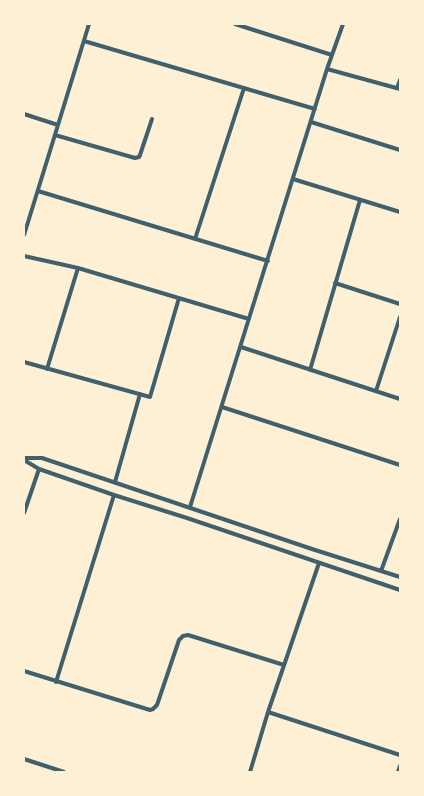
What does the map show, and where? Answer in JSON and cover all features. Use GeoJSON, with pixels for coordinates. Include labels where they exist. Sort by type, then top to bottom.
{"type":"FeatureCollection","features":[{"type":"Feature","properties":{"kind":"street"},"geometry":{"type":"LineString","coordinates":[[24,235],[88,24]]}},
{"type":"Feature","properties":{"kind":"street"},"geometry":{"type":"LineString","coordinates":[[235,24],[332,54]]}},
{"type":"Feature","properties":{"kind":"street"},"geometry":{"type":"LineString","coordinates":[[190,508],[327,69],[343,24]]}},
{"type":"Feature","properties":{"kind":"street"},"geometry":{"type":"LineString","coordinates":[[84,40],[315,109]]}},
{"type":"Feature","properties":{"kind":"street"},"geometry":{"type":"LineString","coordinates":[[327,69],[399,89],[400,80]]}},
{"type":"Feature","properties":{"kind":"street"},"geometry":{"type":"LineString","coordinates":[[195,239],[244,88]]}},
{"type":"Feature","properties":{"kind":"street"},"geometry":{"type":"LineString","coordinates":[[24,114],[58,125]]}},
{"type":"Feature","properties":{"kind":"street"},"geometry":{"type":"LineString","coordinates":[[55,135],[135,158],[139,157],[140,155],[152,119]]}},
{"type":"Feature","properties":{"kind":"street"},"geometry":{"type":"LineString","coordinates":[[311,122],[400,150]]}},
{"type":"Feature","properties":{"kind":"street"},"geometry":{"type":"LineString","coordinates":[[293,179],[400,212]]}},
{"type":"Feature","properties":{"kind":"street"},"geometry":{"type":"LineString","coordinates":[[38,191],[268,261]]}},
{"type":"Feature","properties":{"kind":"street"},"geometry":{"type":"LineString","coordinates":[[310,370],[360,200]]}},
{"type":"Feature","properties":{"kind":"street"},"geometry":{"type":"LineString","coordinates":[[24,256],[78,268],[249,320]]}},
{"type":"Feature","properties":{"kind":"street"},"geometry":{"type":"LineString","coordinates":[[47,369],[78,268]]}},
{"type":"Feature","properties":{"kind":"street"},"geometry":{"type":"LineString","coordinates":[[335,283],[400,304]]}},
{"type":"Feature","properties":{"kind":"street"},"geometry":{"type":"LineString","coordinates":[[24,362],[150,397],[179,298]]}},
{"type":"Feature","properties":{"kind":"street"},"geometry":{"type":"LineString","coordinates":[[376,391],[400,317]]}},
{"type":"Feature","properties":{"kind":"street"},"geometry":{"type":"LineString","coordinates":[[240,348],[400,399]]}},
{"type":"Feature","properties":{"kind":"street"},"geometry":{"type":"LineString","coordinates":[[115,482],[140,394]]}},
{"type":"Feature","properties":{"kind":"street"},"geometry":{"type":"LineString","coordinates":[[222,407],[400,465]]}},
{"type":"Feature","properties":{"kind":"street"},"geometry":{"type":"LineString","coordinates":[[24,459],[42,458],[400,577]]}},
{"type":"Feature","properties":{"kind":"street"},"geometry":{"type":"LineString","coordinates":[[24,459],[39,469],[400,590]]}},
{"type":"Feature","properties":{"kind":"street"},"geometry":{"type":"LineString","coordinates":[[24,513],[39,469]]}},
{"type":"Feature","properties":{"kind":"street"},"geometry":{"type":"LineString","coordinates":[[56,682],[114,495]]}},
{"type":"Feature","properties":{"kind":"street"},"geometry":{"type":"LineString","coordinates":[[381,571],[400,519]]}},
{"type":"Feature","properties":{"kind":"street"},"geometry":{"type":"LineString","coordinates":[[250,772],[268,712],[318,563]]}},
{"type":"Feature","properties":{"kind":"street"},"geometry":{"type":"LineString","coordinates":[[24,671],[150,710],[157,705],[179,640],[184,636],[188,635],[284,665]]}},
{"type":"Feature","properties":{"kind":"street"},"geometry":{"type":"LineString","coordinates":[[268,712],[400,755]]}},
{"type":"Feature","properties":{"kind":"street"},"geometry":{"type":"LineString","coordinates":[[24,760],[64,772]]}},
{"type":"Feature","properties":{"kind":"street"},"geometry":{"type":"LineString","coordinates":[[398,772],[400,766]]}}]}
